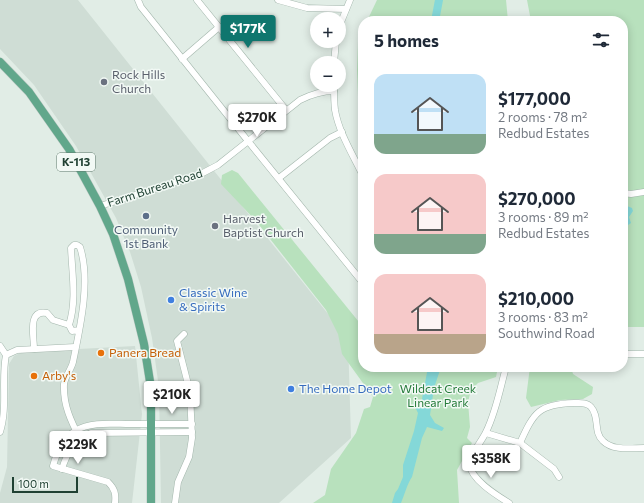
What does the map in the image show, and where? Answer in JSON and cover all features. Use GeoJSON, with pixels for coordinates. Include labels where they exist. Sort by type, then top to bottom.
{"type":"FeatureCollection","features":[{"type":"Feature","properties":{"kind":"main road","name":"K-113"},"geometry":{"type":"LineString","coordinates":[[0,62],[29,92],[69,149],[100,206],[112,234],[132,290],[144,344],[151,388],[151,503]]}},
{"type":"Feature","properties":{"kind":"street"},"geometry":{"type":"LineString","coordinates":[[138,0],[141,7],[182,59],[358,277]]}},
{"type":"Feature","properties":{"kind":"street"},"geometry":{"type":"LineString","coordinates":[[197,0],[286,110]]}},
{"type":"Feature","properties":{"kind":"street"},"geometry":{"type":"LineString","coordinates":[[278,0],[307,8],[346,9]]}},
{"type":"Feature","properties":{"kind":"street"},"geometry":{"type":"LineString","coordinates":[[345,12],[350,0]]}},
{"type":"Feature","properties":{"kind":"street"},"geometry":{"type":"LineString","coordinates":[[182,59],[219,27]]}},
{"type":"Feature","properties":{"kind":"street","name":"Farm Bureau Road"},"geometry":{"type":"LineString","coordinates":[[100,206],[199,175],[218,165],[300,100],[319,92]]}},
{"type":"Feature","properties":{"kind":"street"},"geometry":{"type":"LineString","coordinates":[[334,92],[335,109],[342,132],[358,166]]}},
{"type":"Feature","properties":{"kind":"street"},"geometry":{"type":"LineString","coordinates":[[279,178],[330,138],[342,132]]}},
{"type":"Feature","properties":{"kind":"street"},"geometry":{"type":"LineString","coordinates":[[628,193],[644,192]]}},
{"type":"Feature","properties":{"kind":"street"},"geometry":{"type":"LineString","coordinates":[[79,330],[72,331],[69,325],[72,316],[74,283],[71,248],[74,245],[80,247],[82,254],[84,279],[82,309],[79,330],[75,347],[73,364],[64,383],[66,407],[80,439]]}},
{"type":"Feature","properties":{"kind":"street"},"geometry":{"type":"LineString","coordinates":[[34,349],[33,322],[35,315],[38,313],[47,313],[54,320],[69,325]]}},
{"type":"Feature","properties":{"kind":"street"},"geometry":{"type":"LineString","coordinates":[[175,503],[178,482],[192,447],[190,392],[177,341],[184,334]]}},
{"type":"Feature","properties":{"kind":"street"},"geometry":{"type":"LineString","coordinates":[[0,346],[6,355],[4,368],[3,422],[0,432]]}},
{"type":"Feature","properties":{"kind":"street"},"geometry":{"type":"LineString","coordinates":[[6,355],[17,350],[75,347]]}},
{"type":"Feature","properties":{"kind":"street"},"geometry":{"type":"LineString","coordinates":[[628,354],[644,354]]}},
{"type":"Feature","properties":{"kind":"street"},"geometry":{"type":"LineString","coordinates":[[505,372],[496,404],[486,432],[470,460],[470,466],[478,480],[509,503]]}},
{"type":"Feature","properties":{"kind":"street"},"geometry":{"type":"LineString","coordinates":[[520,443],[528,425],[534,416],[542,409],[557,404],[584,403],[592,408],[595,413],[596,428],[599,436],[609,446],[621,448],[644,448]]}},
{"type":"Feature","properties":{"kind":"street"},"geometry":{"type":"LineString","coordinates":[[62,469],[68,452],[80,439],[91,434],[192,424]]}},
{"type":"Feature","properties":{"kind":"street"},"geometry":{"type":"LineString","coordinates":[[116,503],[116,494],[113,487],[108,482],[52,466],[60,446],[67,438],[76,430],[86,426],[98,425],[192,432]]}},
{"type":"Feature","properties":{"kind":"street"},"geometry":{"type":"LineString","coordinates":[[486,432],[520,443],[554,469],[559,477]]}},
{"type":"Feature","properties":{"kind":"shaded area"},"geometry":{"type":"Polygon","coordinates":[[[0,0],[78,0],[348,339],[351,438],[279,503],[161,503],[159,388],[152,338],[141,287],[130,252],[116,218],[76,146],[34,85],[0,49],[0,0]]]}},
{"type":"Feature","properties":{"kind":"shaded area"},"geometry":{"type":"Polygon","coordinates":[[[135,346],[142,414],[132,503],[0,503],[0,493],[7,467],[9,364],[14,356],[22,352],[135,346]]]}},
{"type":"Feature","properties":{"kind":"green space"},"geometry":{"type":"Polygon","coordinates":[[[377,0],[506,0],[508,16],[369,16],[377,0]]]}},
{"type":"Feature","properties":{"kind":"green space"},"geometry":{"type":"Polygon","coordinates":[[[527,0],[644,0],[644,327],[628,327],[628,16],[530,16],[527,0]]]}},
{"type":"Feature","properties":{"kind":"green space"},"geometry":{"type":"Polygon","coordinates":[[[358,42],[358,96],[357,70],[358,42]]]}},
{"type":"Feature","properties":{"kind":"green space","name":"Wildcat Creek Linear Park"},"geometry":{"type":"Polygon","coordinates":[[[232,170],[238,173],[358,321],[358,372],[497,372],[496,377],[478,383],[471,390],[468,402],[470,427],[467,438],[472,443],[457,470],[459,503],[313,503],[325,495],[331,469],[356,433],[364,409],[370,407],[373,397],[342,354],[338,334],[326,310],[256,221],[221,184],[222,175],[232,170]]]}},
{"type":"Feature","properties":{"kind":"green space"},"geometry":{"type":"Polygon","coordinates":[[[529,372],[572,372],[573,374],[593,387],[592,394],[583,399],[560,400],[531,407],[526,398],[529,372]]]}},
{"type":"Feature","properties":{"kind":"water"},"geometry":{"type":"Polygon","coordinates":[[[628,206],[632,208],[633,211],[629,217],[631,223],[628,225],[628,206]]]}},
{"type":"Feature","properties":{"kind":"water"},"geometry":{"type":"Polygon","coordinates":[[[427,372],[439,372],[434,388],[430,415],[435,423],[444,428],[442,431],[427,427],[422,438],[412,477],[401,503],[392,503],[403,477],[403,465],[418,413],[413,403],[421,403],[427,372]]]}},
{"type":"Feature","properties":{"kind":"waterway"},"geometry":{"type":"LineString","coordinates":[[436,16],[439,0]]}},
{"type":"Feature","properties":{"kind":"place","name":"Rock Hills Church"},"geometry":{"type":"Point","coordinates":[104,82]}},
{"type":"Feature","properties":{"kind":"place","name":"Community 1st Bank"},"geometry":{"type":"Point","coordinates":[146,216]}},
{"type":"Feature","properties":{"kind":"place","name":"Harvest Baptist Church"},"geometry":{"type":"Point","coordinates":[215,226]}},
{"type":"Feature","properties":{"kind":"place","name":"Classic Wine & Spirits"},"geometry":{"type":"Point","coordinates":[171,300]}},
{"type":"Feature","properties":{"kind":"place","name":"Panera Bread"},"geometry":{"type":"Point","coordinates":[101,353]}},
{"type":"Feature","properties":{"kind":"place","name":"Arby's"},"geometry":{"type":"Point","coordinates":[34,376]}},
{"type":"Feature","properties":{"kind":"place","name":"The Home Depot"},"geometry":{"type":"Point","coordinates":[291,389]}}]}
